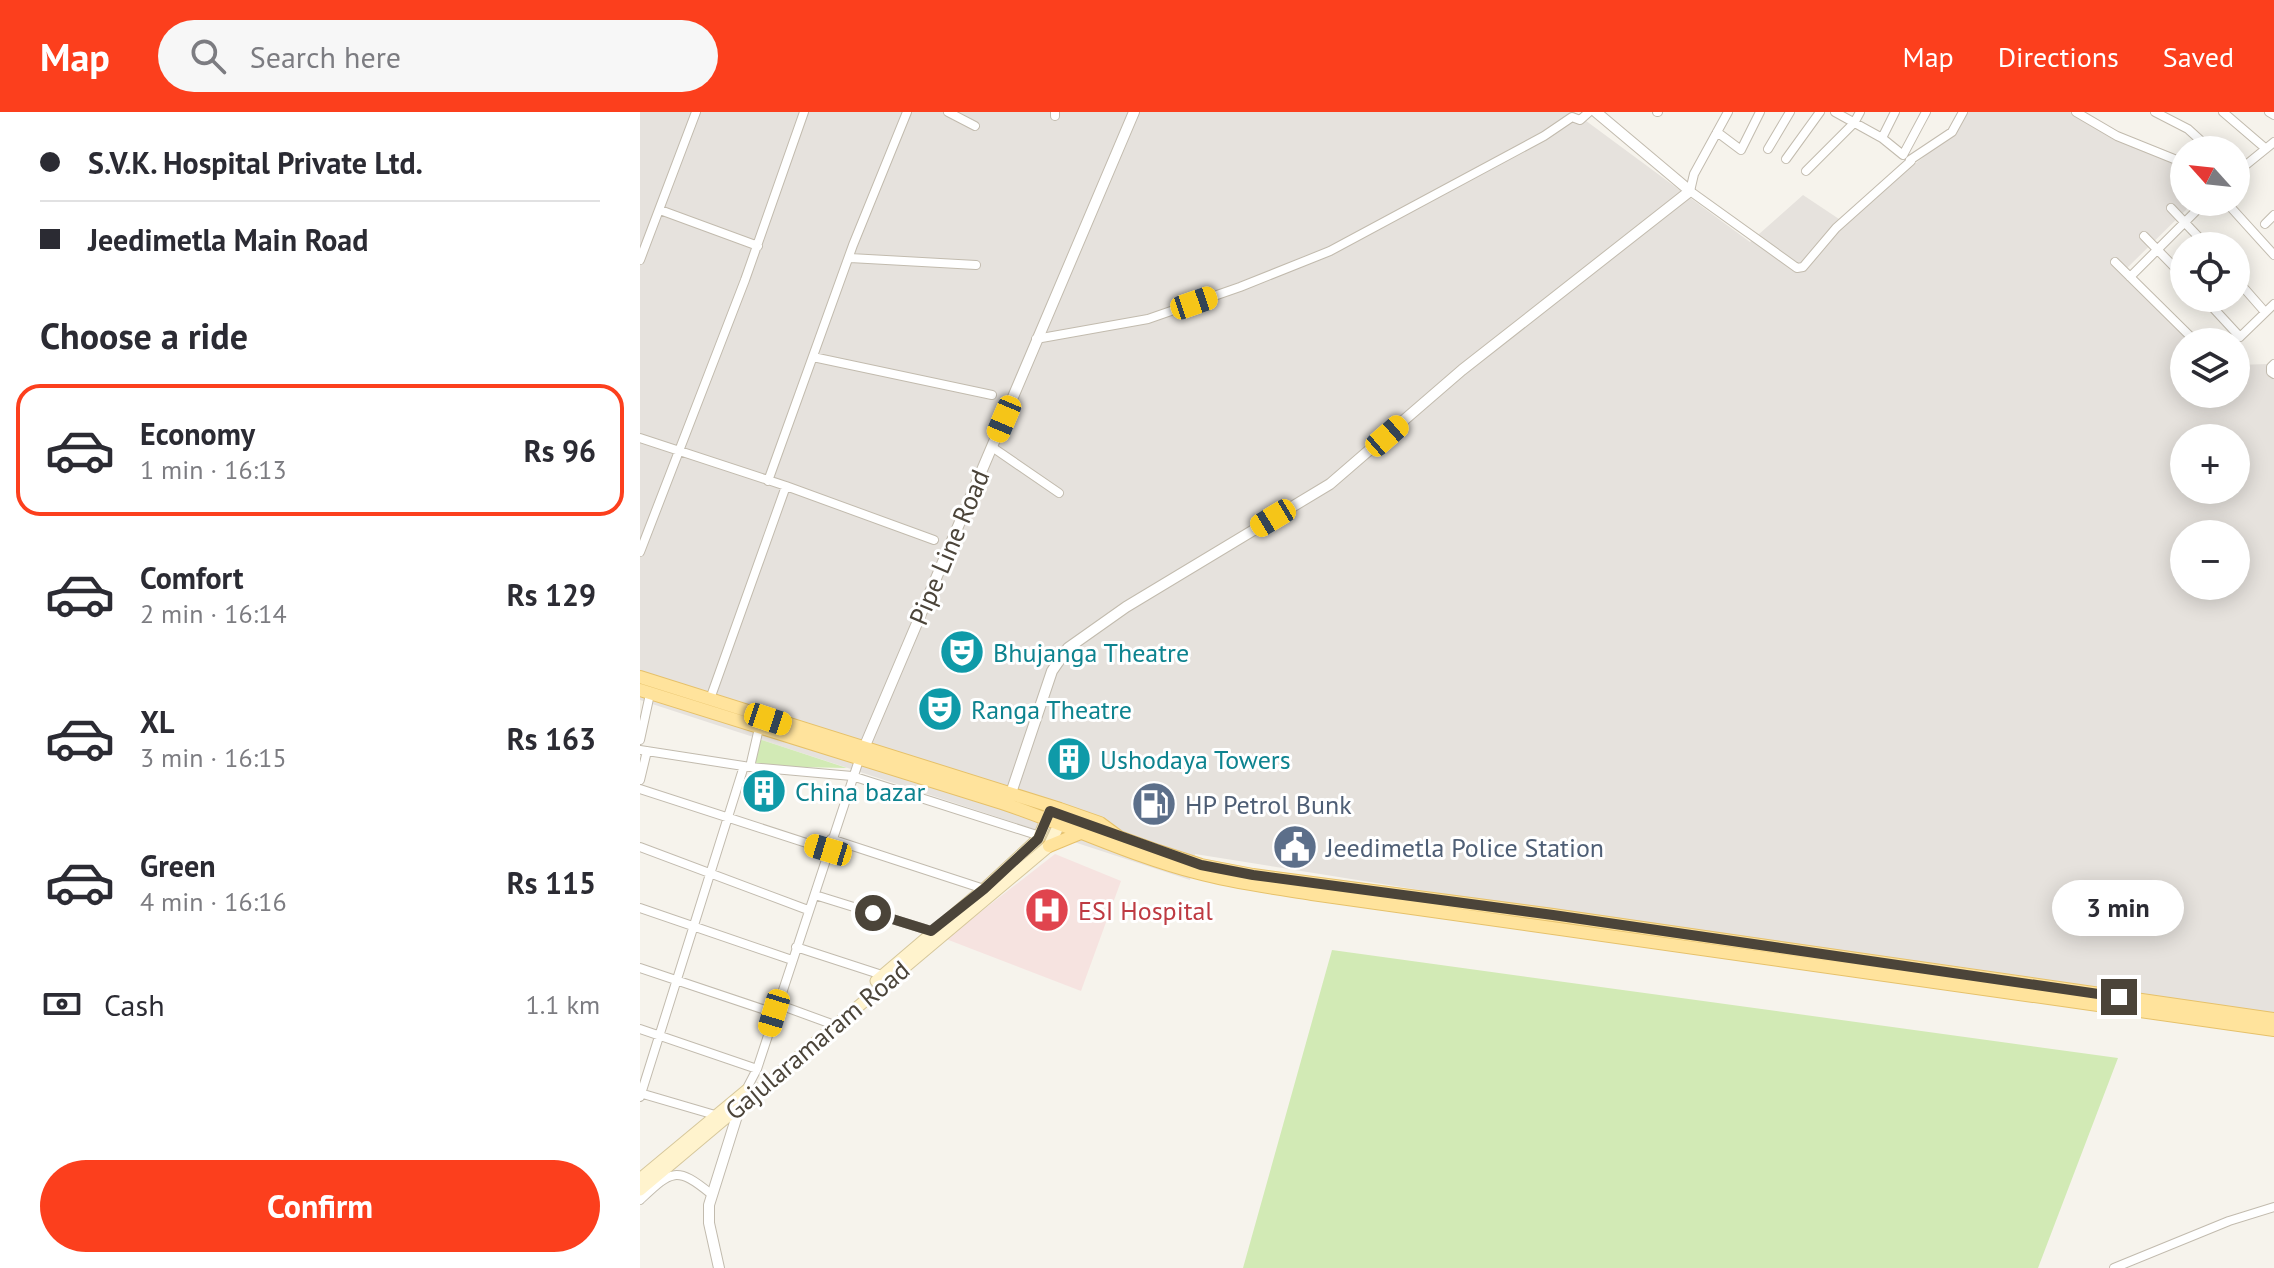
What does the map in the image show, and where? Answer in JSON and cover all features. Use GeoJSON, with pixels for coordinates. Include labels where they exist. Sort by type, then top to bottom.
{"type":"FeatureCollection","features":[{"type":"Feature","properties":{"kind":"main road"},"geometry":{"type":"LineString","coordinates":[[640,677],[861,754],[1201,865],[1313,889],[1553,915],[2274,1019]]}},
{"type":"Feature","properties":{"kind":"main road"},"geometry":{"type":"LineString","coordinates":[[645,692],[759,728],[1011,793],[1100,823],[1119,837]]}},
{"type":"Feature","properties":{"kind":"main road"},"geometry":{"type":"LineString","coordinates":[[935,771],[949,781],[1055,817],[1133,852],[1197,873],[2274,1030]]}},
{"type":"Feature","properties":{"kind":"main road","name":"Gajularamaram Road"},"geometry":{"type":"LineString","coordinates":[[640,1190],[1044,841],[1055,817]]}},
{"type":"Feature","properties":{"kind":"main road"},"geometry":{"type":"LineString","coordinates":[[1044,841],[1083,832]]}},
{"type":"Feature","properties":{"kind":"main road","name":"Gajularamaram Road"},"geometry":{"type":"LineString","coordinates":[[640,1179],[829,1023],[931,931],[1044,841]]}},
{"type":"Feature","properties":{"kind":"street"},"geometry":{"type":"LineString","coordinates":[[640,260],[696,112]]}},
{"type":"Feature","properties":{"kind":"street"},"geometry":{"type":"LineString","coordinates":[[640,552],[758,246],[804,112]]}},
{"type":"Feature","properties":{"kind":"street"},"geometry":{"type":"LineString","coordinates":[[768,481],[907,112]]}},
{"type":"Feature","properties":{"kind":"street"},"geometry":{"type":"LineString","coordinates":[[948,112],[975,126]]}},
{"type":"Feature","properties":{"kind":"street","name":"Pipe Line Road"},"geometry":{"type":"LineString","coordinates":[[861,754],[1134,112]]}},
{"type":"Feature","properties":{"kind":"street"},"geometry":{"type":"LineString","coordinates":[[1036,339],[1148,319],[1330,251],[1544,136],[1572,117],[1580,120],[1589,112]]}},
{"type":"Feature","properties":{"kind":"street"},"geometry":{"type":"LineString","coordinates":[[1596,112],[1690,191],[1794,267],[1800,268],[1817,254],[1836,228],[1911,161],[1952,132],[1963,112]]}},
{"type":"Feature","properties":{"kind":"street"},"geometry":{"type":"LineString","coordinates":[[1011,793],[1052,671],[1068,648],[1126,607],[1330,484],[1462,370],[1690,191],[1694,174],[1728,112]]}},
{"type":"Feature","properties":{"kind":"street"},"geometry":{"type":"LineString","coordinates":[[1717,132],[1741,150],[1760,112]]}},
{"type":"Feature","properties":{"kind":"street"},"geometry":{"type":"LineString","coordinates":[[1768,149],[1790,112]]}},
{"type":"Feature","properties":{"kind":"street"},"geometry":{"type":"LineString","coordinates":[[1786,159],[1820,112]]}},
{"type":"Feature","properties":{"kind":"street"},"geometry":{"type":"LineString","coordinates":[[1835,112],[1882,138],[1911,161]]}},
{"type":"Feature","properties":{"kind":"street"},"geometry":{"type":"LineString","coordinates":[[1806,171],[1854,123],[1860,112]]}},
{"type":"Feature","properties":{"kind":"street"},"geometry":{"type":"LineString","coordinates":[[1882,138],[1895,112]]}},
{"type":"Feature","properties":{"kind":"street"},"geometry":{"type":"LineString","coordinates":[[1903,155],[1926,112]]}},
{"type":"Feature","properties":{"kind":"street"},"geometry":{"type":"LineString","coordinates":[[2076,112],[2091,116],[2117,136],[2170,157]]}},
{"type":"Feature","properties":{"kind":"street"},"geometry":{"type":"LineString","coordinates":[[2155,112],[2196,136]]}},
{"type":"Feature","properties":{"kind":"street"},"geometry":{"type":"LineString","coordinates":[[2223,112],[2265,148]]}},
{"type":"Feature","properties":{"kind":"street"},"geometry":{"type":"LineString","coordinates":[[2250,161],[2274,142]]}},
{"type":"Feature","properties":{"kind":"street"},"geometry":{"type":"LineString","coordinates":[[660,210],[758,246]]}},
{"type":"Feature","properties":{"kind":"street"},"geometry":{"type":"LineString","coordinates":[[2265,224],[2274,215]]}},
{"type":"Feature","properties":{"kind":"street"},"geometry":{"type":"LineString","coordinates":[[2179,216],[2194,232]]}},
{"type":"Feature","properties":{"kind":"street"},"geometry":{"type":"LineString","coordinates":[[2130,277],[2191,216]]}},
{"type":"Feature","properties":{"kind":"street"},"geometry":{"type":"LineString","coordinates":[[2239,216],[2274,255]]}},
{"type":"Feature","properties":{"kind":"street"},"geometry":{"type":"LineString","coordinates":[[2144,236],[2170,262]]}},
{"type":"Feature","properties":{"kind":"street"},"geometry":{"type":"LineString","coordinates":[[850,258],[976,265]]}},
{"type":"Feature","properties":{"kind":"street"},"geometry":{"type":"LineString","coordinates":[[2115,262],[2182,328]]}},
{"type":"Feature","properties":{"kind":"street"},"geometry":{"type":"LineString","coordinates":[[2250,295],[2265,312]]}},
{"type":"Feature","properties":{"kind":"street"},"geometry":{"type":"LineString","coordinates":[[2217,312],[2240,337],[2274,304]]}},
{"type":"Feature","properties":{"kind":"street"},"geometry":{"type":"LineString","coordinates":[[813,357],[992,395]]}},
{"type":"Feature","properties":{"kind":"street"},"geometry":{"type":"LineString","coordinates":[[2274,364],[2271,367],[2274,374]]}},
{"type":"Feature","properties":{"kind":"street"},"geometry":{"type":"LineString","coordinates":[[640,438],[786,486],[934,540]]}},
{"type":"Feature","properties":{"kind":"street"},"geometry":{"type":"LineString","coordinates":[[992,447],[1059,493]]}},
{"type":"Feature","properties":{"kind":"street"},"geometry":{"type":"LineString","coordinates":[[710,699],[786,486]]}},
{"type":"Feature","properties":{"kind":"street"},"geometry":{"type":"LineString","coordinates":[[640,738],[645,692]]}},
{"type":"Feature","properties":{"kind":"street"},"geometry":{"type":"LineString","coordinates":[[715,1115],[640,1094],[759,728]]}},
{"type":"Feature","properties":{"kind":"street"},"geometry":{"type":"LineString","coordinates":[[640,780],[643,750],[747,767],[852,776],[1044,841]]}},
{"type":"Feature","properties":{"kind":"street"},"geometry":{"type":"LineString","coordinates":[[719,1268],[709,1223],[711,1194],[741,1103],[757,1069],[861,754]]}},
{"type":"Feature","properties":{"kind":"street"},"geometry":{"type":"LineString","coordinates":[[640,789],[828,850]]}},
{"type":"Feature","properties":{"kind":"street"},"geometry":{"type":"LineString","coordinates":[[831,839],[984,889]]}},
{"type":"Feature","properties":{"kind":"street"},"geometry":{"type":"LineString","coordinates":[[640,847],[808,910]]}},
{"type":"Feature","properties":{"kind":"street"},"geometry":{"type":"LineString","coordinates":[[815,895],[931,931]]}},
{"type":"Feature","properties":{"kind":"street"},"geometry":{"type":"LineString","coordinates":[[640,908],[792,960]]}},
{"type":"Feature","properties":{"kind":"street"},"geometry":{"type":"LineString","coordinates":[[796,947],[882,975]]}},
{"type":"Feature","properties":{"kind":"street"},"geometry":{"type":"LineString","coordinates":[[640,968],[829,1023]]}},
{"type":"Feature","properties":{"kind":"street"},"geometry":{"type":"LineString","coordinates":[[640,1029],[757,1069]]}},
{"type":"Feature","properties":{"kind":"street"},"geometry":{"type":"LineString","coordinates":[[640,1200],[664,1177],[677,1175],[695,1180],[711,1194]]}},
{"type":"Feature","properties":{"kind":"street"},"geometry":{"type":"LineString","coordinates":[[2114,1268],[2229,1221],[2274,1207]]}},
{"type":"Feature","properties":{"kind":"shaded area"},"geometry":{"type":"Polygon","coordinates":[[[640,112],[1574,112],[1750,242],[1803,195],[1842,221],[1944,141],[1959,112],[2070,112],[2170,162],[2170,216],[2180,216],[2126,269],[2183,328],[2170,328],[2170,408],[2250,408],[2250,365],[2268,364],[2274,360],[2274,1027],[1195,854],[1190,880],[640,700],[640,112]]]}},
{"type":"Feature","properties":{"kind":"shaded area","name":"ESI Hospital"},"geometry":{"type":"Polygon","coordinates":[[[1055,854],[1121,881],[1081,991],[946,939],[1055,854]]]}},
{"type":"Feature","properties":{"kind":"green space"},"geometry":{"type":"Polygon","coordinates":[[[759,739],[847,768],[753,766],[759,739]]]}},
{"type":"Feature","properties":{"kind":"green space"},"geometry":{"type":"Polygon","coordinates":[[[1332,950],[2118,1058],[2038,1268],[1243,1268],[1332,950]]]}},
{"type":"Feature","properties":{"kind":"place","name":"Bhujanga Theatre"},"geometry":{"type":"Point","coordinates":[962,652]}},
{"type":"Feature","properties":{"kind":"place","name":"Ranga Theatre"},"geometry":{"type":"Point","coordinates":[940,709]}},
{"type":"Feature","properties":{"kind":"place","name":"Ushodaya Towers"},"geometry":{"type":"Point","coordinates":[1069,759]}},
{"type":"Feature","properties":{"kind":"place","name":"China bazar"},"geometry":{"type":"Point","coordinates":[764,791]}},
{"type":"Feature","properties":{"kind":"place","name":"HP Petrol Bunk"},"geometry":{"type":"Point","coordinates":[1154,804]}},
{"type":"Feature","properties":{"kind":"place","name":"Jeedimetla Police Station"},"geometry":{"type":"Point","coordinates":[1295,847]}},
{"type":"Feature","properties":{"kind":"place","name":"ESI Hospital"},"geometry":{"type":"Point","coordinates":[1047,910]}},
{"type":"Feature","properties":{"kind":"route"},"geometry":{"type":"LineString","coordinates":[[873,913],[931,931],[984,889],[1038,839],[1050,811],[1201,865],[1253,875],[2119,997]]}}]}
